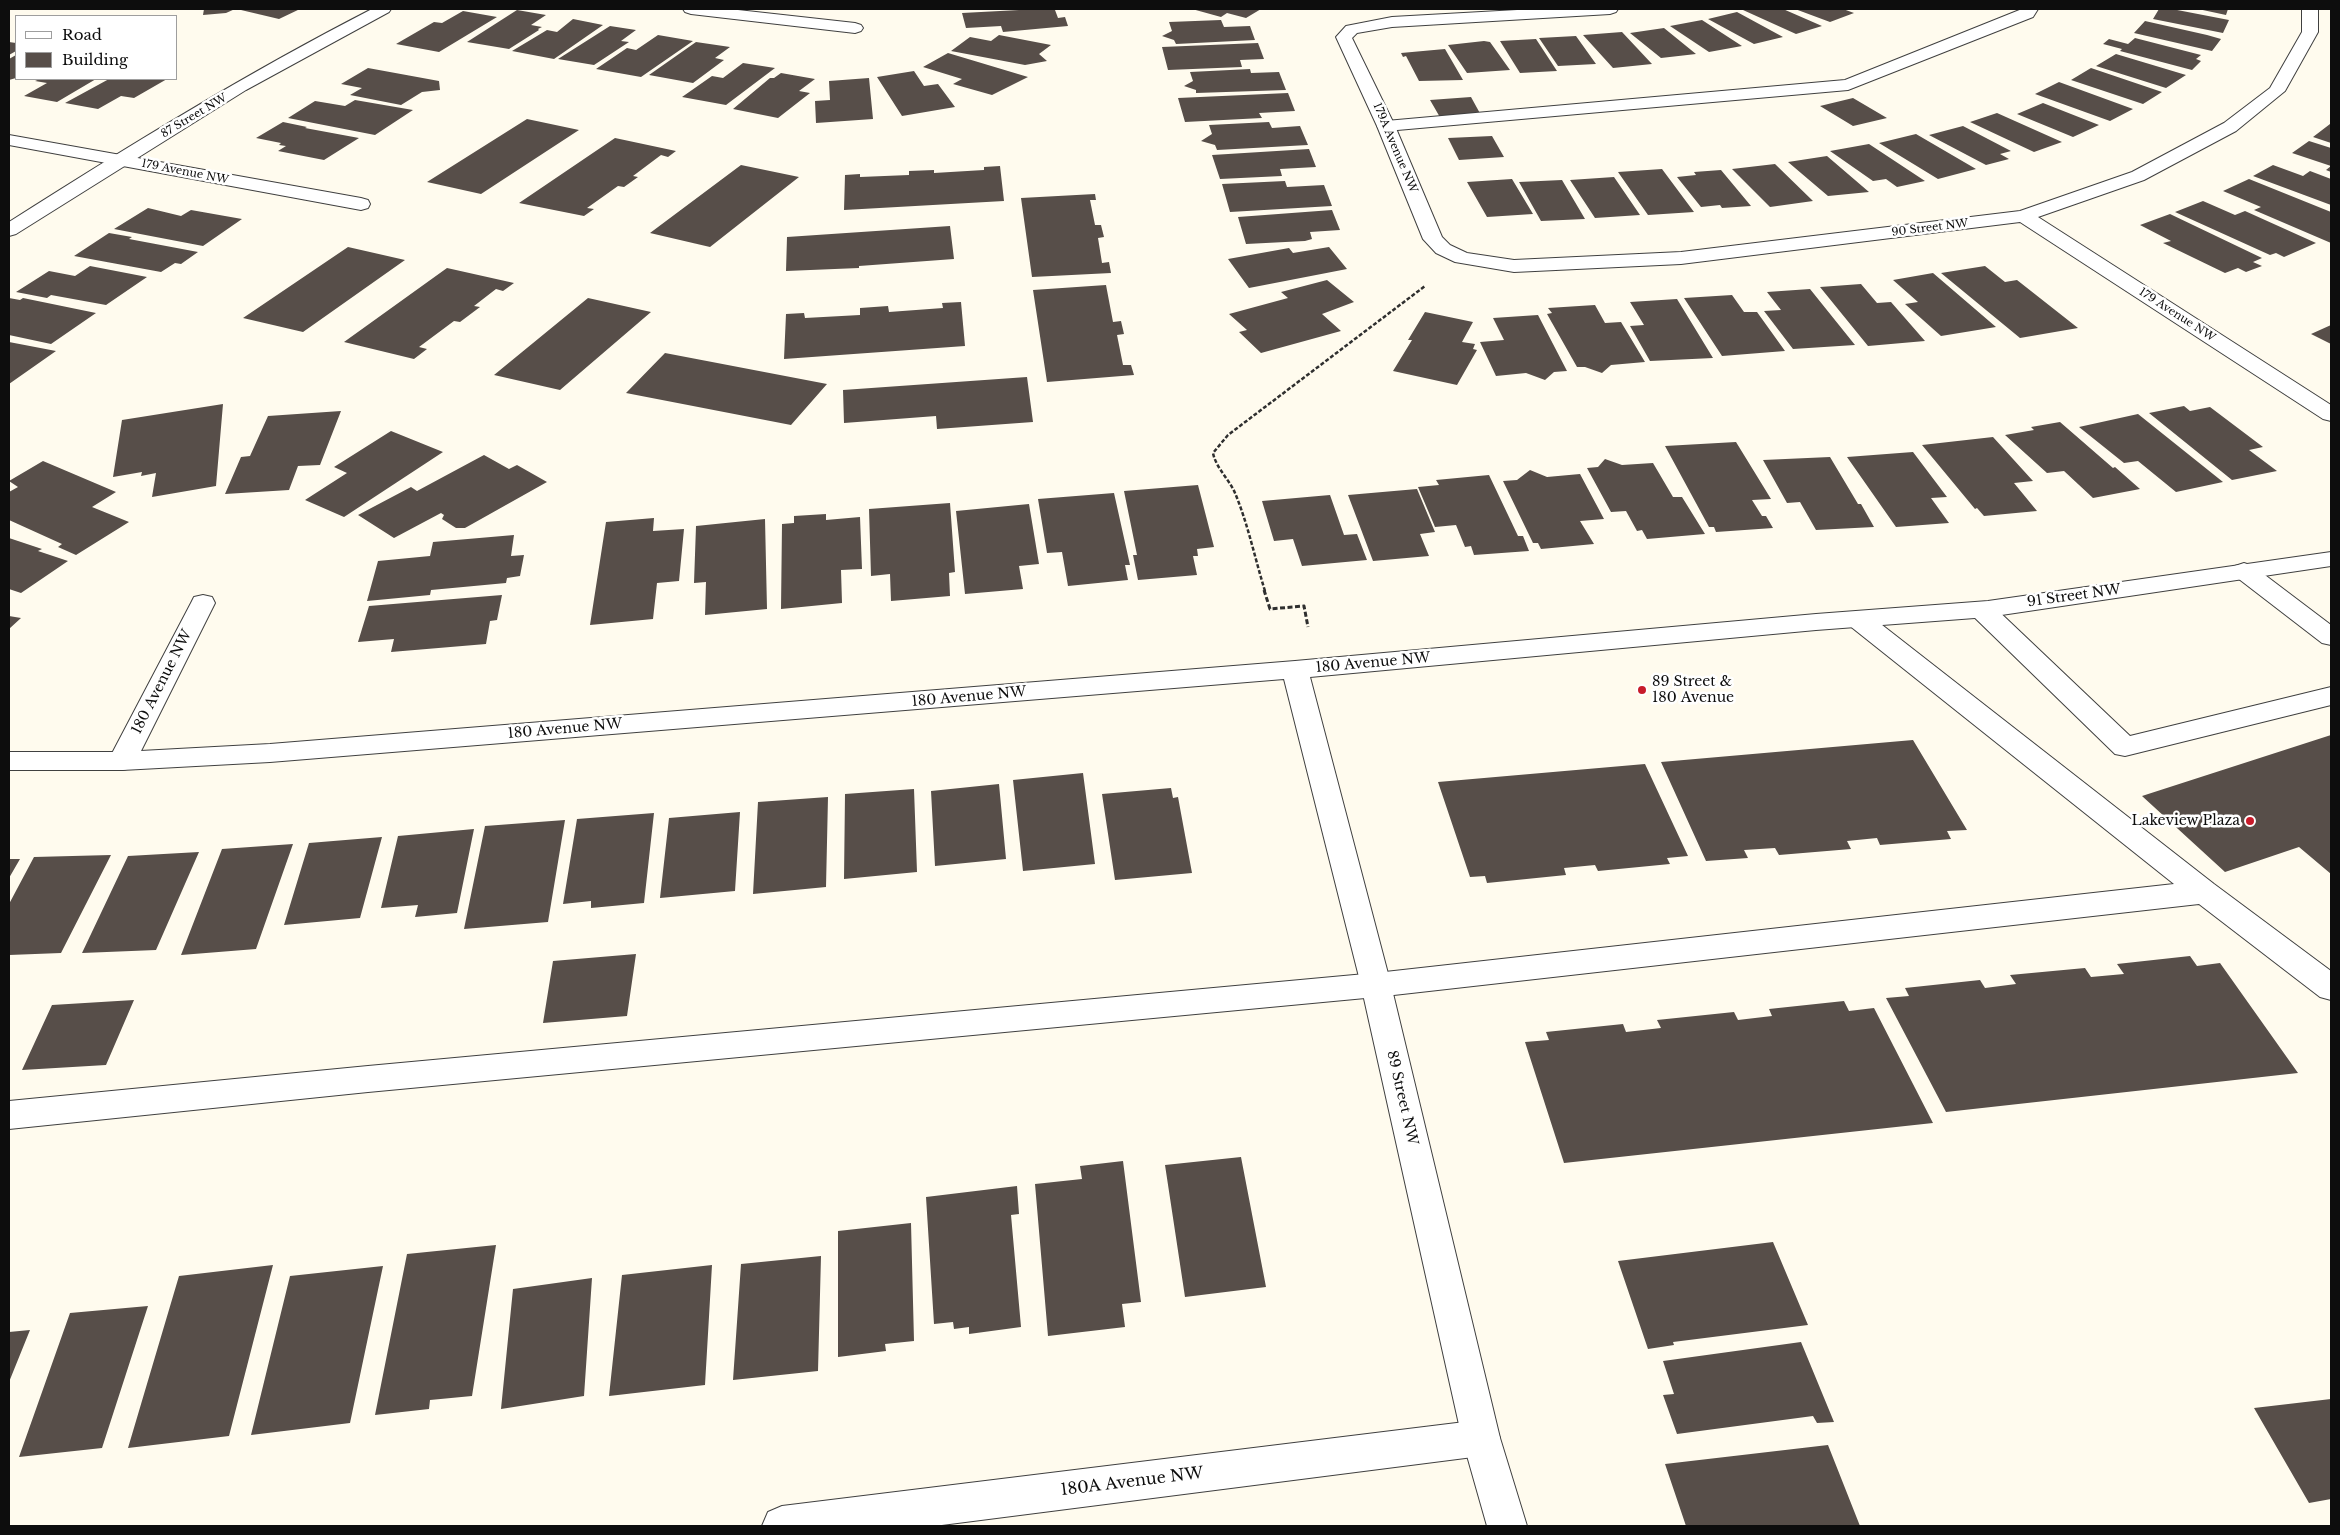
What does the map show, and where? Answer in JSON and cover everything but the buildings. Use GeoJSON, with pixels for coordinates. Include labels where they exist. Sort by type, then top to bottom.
{"type":"FeatureCollection","features":[{"type":"Feature","properties":{"kind":"street","name":"87 Street NW"},"geometry":{"type":"LineString","coordinates":[[9,230],[120,160],[319,41],[383,9]]}},
{"type":"Feature","properties":{"kind":"street"},"geometry":{"type":"LineString","coordinates":[[691,9],[855,28]]}},
{"type":"Feature","properties":{"kind":"street","name":"179A Avenue NW"},"geometry":{"type":"LineString","coordinates":[[1462,258],[1444,249],[1433,240],[1386,126],[1344,37],[1352,29],[1392,22],[1610,9]]}},
{"type":"Feature","properties":{"kind":"street"},"geometry":{"type":"LineString","coordinates":[[1386,126],[1848,85],[2027,14],[2030,9]]}},
{"type":"Feature","properties":{"kind":"street","name":"90 Street NW"},"geometry":{"type":"LineString","coordinates":[[1462,258],[1514,266],[1681,258],[2023,216],[2138,176],[2230,127],[2277,90],[2310,32],[2310,9]]}},
{"type":"Feature","properties":{"kind":"street","name":"179 Avenue NW"},"geometry":{"type":"LineString","coordinates":[[9,140],[361,204]]}},
{"type":"Feature","properties":{"kind":"street","name":"179 Avenue NW"},"geometry":{"type":"LineString","coordinates":[[2023,216],[2331,414]]}},
{"type":"Feature","properties":{"kind":"street","name":"91 Street NW"},"geometry":{"type":"LineString","coordinates":[[1816,622],[1982,610],[2331,559]]}},
{"type":"Feature","properties":{"kind":"street"},"geometry":{"type":"LineString","coordinates":[[2244,571],[2331,637]]}},
{"type":"Feature","properties":{"kind":"street","name":"180 Avenue NW"},"geometry":{"type":"LineString","coordinates":[[122,761],[203,603]]}},
{"type":"Feature","properties":{"kind":"street"},"geometry":{"type":"LineString","coordinates":[[1982,610],[2126,747],[2331,696]]}},
{"type":"Feature","properties":{"kind":"street"},"geometry":{"type":"LineString","coordinates":[[1859,620],[2204,892],[2331,988]]}},
{"type":"Feature","properties":{"kind":"street","name":"180 Avenue NW"},"geometry":{"type":"LineString","coordinates":[[9,761],[122,761],[270,753],[1294,670],[1816,622]]}},
{"type":"Feature","properties":{"kind":"street","name":"89 Street NW"},"geometry":{"type":"LineString","coordinates":[[1294,670],[1376,985],[1481,1438],[1507,1526]]}},
{"type":"Feature","properties":{"kind":"street"},"geometry":{"type":"LineString","coordinates":[[9,1115],[377,1078],[1376,985],[2204,892]]}},
{"type":"Feature","properties":{"kind":"street","name":"180A Avenue NW"},"geometry":{"type":"LineString","coordinates":[[782,1526],[1481,1438]]}},
{"type":"Feature","properties":{"kind":"path"},"geometry":{"type":"LineString","coordinates":[[1294,670],[1309,625],[1304,606],[1270,609],[1236,494],[1228,478],[1215,462],[1213,453],[1228,435],[1462,258]]}},
{"type":"Feature","properties":{"kind":"place","name":"89 Street & 180 Avenue"},"geometry":{"type":"Point","coordinates":[1642,690]}},
{"type":"Feature","properties":{"kind":"place","name":"Lakeview Plaza"},"geometry":{"type":"Point","coordinates":[2250,821]}}]}
